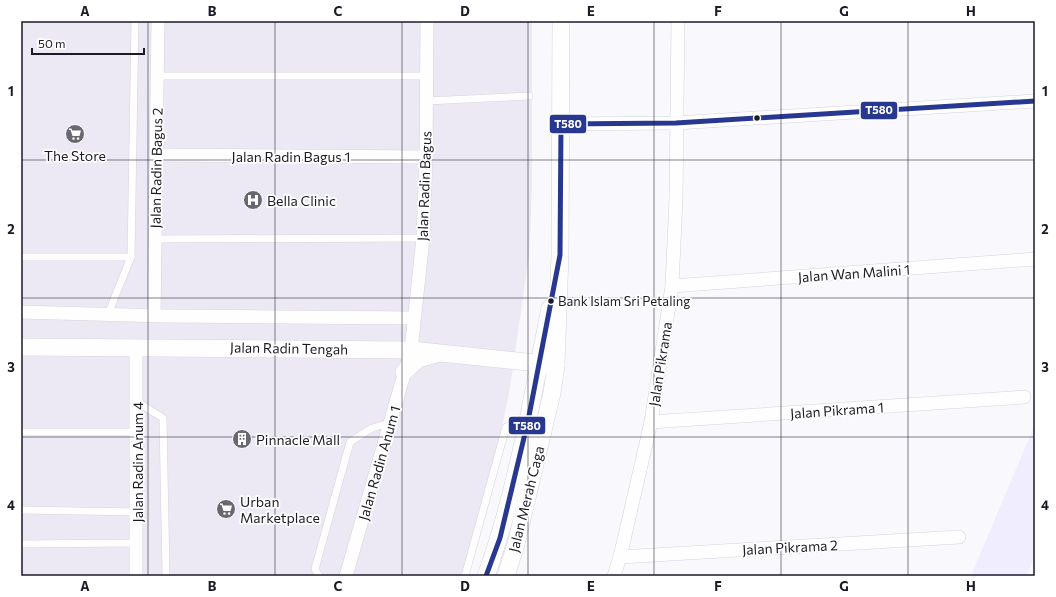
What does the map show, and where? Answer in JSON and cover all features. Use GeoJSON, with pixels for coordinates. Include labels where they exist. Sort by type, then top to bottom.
{"type":"FeatureCollection","features":[{"type":"Feature","properties":{"kind":"street","name":"Jalan Radin Bagus 2"},"geometry":{"type":"LineString","coordinates":[[154,316],[158,21]]}},
{"type":"Feature","properties":{"kind":"street","name":"Jalan Radin Bagus"},"geometry":{"type":"LineString","coordinates":[[411,350],[423,238],[426,157],[426,21]]}},
{"type":"Feature","properties":{"kind":"street","name":"Jalan Merah Caga"},"geometry":{"type":"LineString","coordinates":[[506,576],[523,514],[552,393],[556,365],[560,255],[561,21]]}},
{"type":"Feature","properties":{"kind":"street","name":"Jalan Pikrama"},"geometry":{"type":"LineString","coordinates":[[614,576],[620,557],[651,422],[672,286],[676,198],[678,21]]}},
{"type":"Feature","properties":{"kind":"street"},"geometry":{"type":"LineString","coordinates":[[561,124],[676,123],[1035,101]]}},
{"type":"Feature","properties":{"kind":"street","name":"Jalan Radin Bagus 1"},"geometry":{"type":"LineString","coordinates":[[156,155],[426,157]]}},
{"type":"Feature","properties":{"kind":"street","name":"Jalan Merah Caga"},"geometry":{"type":"LineString","coordinates":[[486,576],[500,538],[528,420],[560,255]]}},
{"type":"Feature","properties":{"kind":"street","name":"Jalan Wan Malini 1"},"geometry":{"type":"LineString","coordinates":[[672,286],[1035,259]]}},
{"type":"Feature","properties":{"kind":"street"},"geometry":{"type":"LineString","coordinates":[[21,312],[154,316],[414,318]]}},
{"type":"Feature","properties":{"kind":"street","name":"Jalan Radin Tengah"},"geometry":{"type":"LineString","coordinates":[[21,347],[411,350],[556,365]]}},
{"type":"Feature","properties":{"kind":"street","name":"Jalan Radin Anum 4"},"geometry":{"type":"LineString","coordinates":[[136,347],[136,576]]}},
{"type":"Feature","properties":{"kind":"street","name":"Jalan Radin Anum 1"},"geometry":{"type":"LineString","coordinates":[[346,576],[411,350]]}},
{"type":"Feature","properties":{"kind":"street"},"geometry":{"type":"LineString","coordinates":[[404,372],[418,359],[442,353]]}},
{"type":"Feature","properties":{"kind":"street","name":"Jalan Pikrama 1"},"geometry":{"type":"LineString","coordinates":[[651,422],[1024,397]]}},
{"type":"Feature","properties":{"kind":"street","name":"Jalan Pikrama 2"},"geometry":{"type":"LineString","coordinates":[[620,557],[959,537]]}},
{"type":"Feature","properties":{"kind":"lane"},"geometry":{"type":"LineString","coordinates":[[108,314],[131,257],[135,21]]}},
{"type":"Feature","properties":{"kind":"lane"},"geometry":{"type":"LineString","coordinates":[[158,76],[426,76]]}},
{"type":"Feature","properties":{"kind":"lane"},"geometry":{"type":"LineString","coordinates":[[426,101],[528,96]]}},
{"type":"Feature","properties":{"kind":"lane"},"geometry":{"type":"LineString","coordinates":[[156,239],[423,238]]}},
{"type":"Feature","properties":{"kind":"lane"},"geometry":{"type":"LineString","coordinates":[[21,257],[131,257]]}},
{"type":"Feature","properties":{"kind":"lane"},"geometry":{"type":"LineString","coordinates":[[137,402],[164,418],[166,576]]}},
{"type":"Feature","properties":{"kind":"lane"},"geometry":{"type":"LineString","coordinates":[[465,576],[506,427],[528,420]]}},
{"type":"Feature","properties":{"kind":"lane"},"geometry":{"type":"LineString","coordinates":[[319,576],[314,569],[350,442],[372,428],[390,423]]}},
{"type":"Feature","properties":{"kind":"lane"},"geometry":{"type":"LineString","coordinates":[[21,432],[137,432]]}},
{"type":"Feature","properties":{"kind":"lane"},"geometry":{"type":"LineString","coordinates":[[21,510],[137,512]]}},
{"type":"Feature","properties":{"kind":"lane"},"geometry":{"type":"LineString","coordinates":[[21,544],[137,544]]}},
{"type":"Feature","properties":{"kind":"shaded area"},"geometry":{"type":"Polygon","coordinates":[[[21,21],[532,21],[532,190],[529,256],[510,388],[478,543],[466,576],[21,576],[21,21]]]}},
{"type":"Feature","properties":{"kind":"shaded area"},"geometry":{"type":"Polygon","coordinates":[[[1035,424],[1035,555],[1027,576],[971,576],[1035,424]]]}},
{"type":"Feature","properties":{"kind":"transit line","name":"T580"},"geometry":{"type":"LineString","coordinates":[[486,576],[500,538],[528,421],[560,255],[561,124],[676,123],[1035,101]]}},
{"type":"Feature","properties":{"kind":"place","name":"The Store"},"geometry":{"type":"Point","coordinates":[75,134]}},
{"type":"Feature","properties":{"kind":"place","name":"Bella Clinic"},"geometry":{"type":"Point","coordinates":[253,200]}},
{"type":"Feature","properties":{"kind":"place","name":"Bank Islam Sri Petaling"},"geometry":{"type":"Point","coordinates":[551,301]}},
{"type":"Feature","properties":{"kind":"place","name":"Pinnacle Mall"},"geometry":{"type":"Point","coordinates":[242,439]}},
{"type":"Feature","properties":{"kind":"place","name":"Urban Marketplace"},"geometry":{"type":"Point","coordinates":[226,509]}}]}
